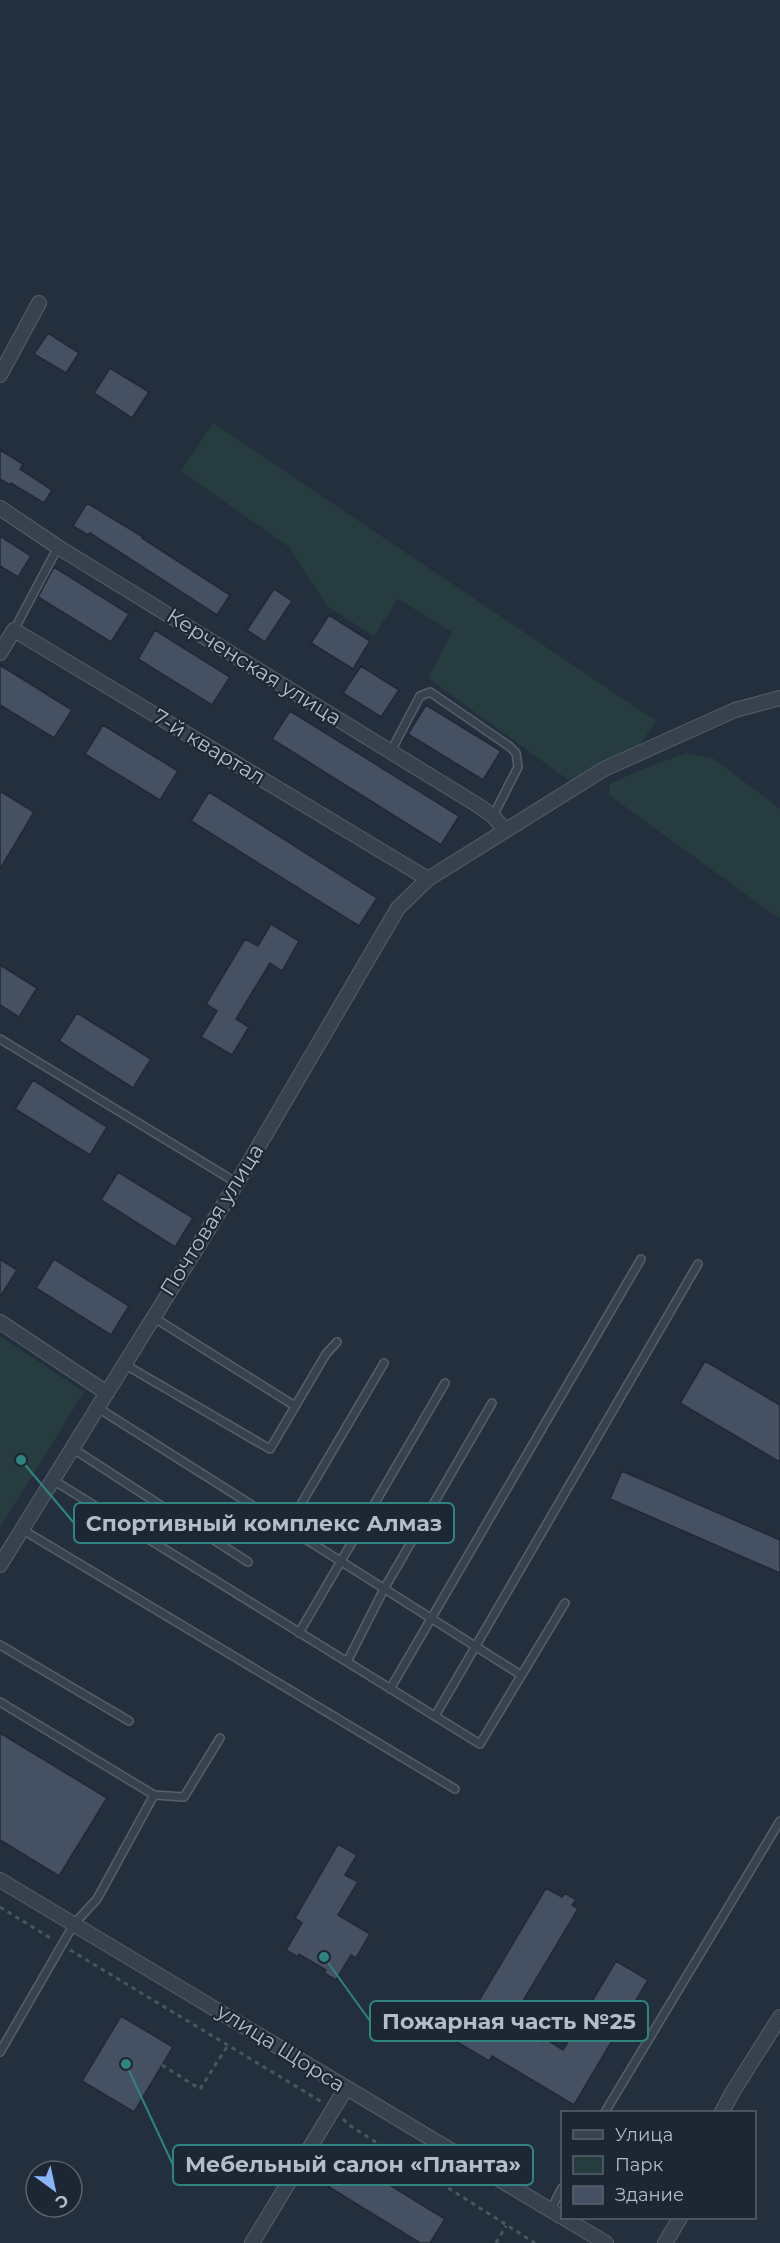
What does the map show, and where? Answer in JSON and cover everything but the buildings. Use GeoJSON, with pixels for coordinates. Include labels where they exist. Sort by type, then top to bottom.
{"type":"FeatureCollection","features":[{"type":"Feature","properties":{"kind":"street"},"geometry":{"type":"LineString","coordinates":[[0,375],[39,303]]}},
{"type":"Feature","properties":{"kind":"street","name":"Керченская улица"},"geometry":{"type":"LineString","coordinates":[[0,508],[58,547],[493,816],[505,830]]}},
{"type":"Feature","properties":{"kind":"street"},"geometry":{"type":"LineString","coordinates":[[0,653],[14,630]]}},
{"type":"Feature","properties":{"kind":"street","name":"7-й квартал"},"geometry":{"type":"LineString","coordinates":[[14,630],[428,879]]}},
{"type":"Feature","properties":{"kind":"street","name":"Почтовая улица"},"geometry":{"type":"LineString","coordinates":[[0,1565],[237,1183],[398,908],[428,879],[604,769],[735,710],[780,698]]}},
{"type":"Feature","properties":{"kind":"street"},"geometry":{"type":"LineString","coordinates":[[0,1322],[107,1393]]}},
{"type":"Feature","properties":{"kind":"street","name":"улица Щорса"},"geometry":{"type":"LineString","coordinates":[[0,1880],[278,2044],[346,2088],[559,2214]]}},
{"type":"Feature","properties":{"kind":"street"},"geometry":{"type":"LineString","coordinates":[[724,2111],[780,2017]]}},
{"type":"Feature","properties":{"kind":"street"},"geometry":{"type":"LineString","coordinates":[[252,2243],[346,2088]]}},
{"type":"Feature","properties":{"kind":"street","name":"улица Щорса"},"geometry":{"type":"LineString","coordinates":[[567,2219],[606,2243]]}},
{"type":"Feature","properties":{"kind":"street"},"geometry":{"type":"LineString","coordinates":[[664,2243],[679,2219]]}},
{"type":"Feature","properties":{"kind":"lane"},"geometry":{"type":"LineString","coordinates":[[14,630],[58,547]]}},
{"type":"Feature","properties":{"kind":"lane"},"geometry":{"type":"LineString","coordinates":[[391,752],[420,696],[430,692],[516,753],[518,767],[493,816]]}},
{"type":"Feature","properties":{"kind":"lane"},"geometry":{"type":"LineString","coordinates":[[0,1039],[237,1183]]}},
{"type":"Feature","properties":{"kind":"lane"},"geometry":{"type":"LineString","coordinates":[[390,1689],[641,1259]]}},
{"type":"Feature","properties":{"kind":"lane"},"geometry":{"type":"LineString","coordinates":[[435,1716],[698,1264]]}},
{"type":"Feature","properties":{"kind":"lane"},"geometry":{"type":"LineString","coordinates":[[153,1317],[295,1406]]}},
{"type":"Feature","properties":{"kind":"lane"},"geometry":{"type":"LineString","coordinates":[[124,1364],[270,1449],[326,1354],[337,1342]]}},
{"type":"Feature","properties":{"kind":"lane"},"geometry":{"type":"LineString","coordinates":[[287,1528],[384,1363]]}},
{"type":"Feature","properties":{"kind":"lane"},"geometry":{"type":"LineString","coordinates":[[299,1632],[445,1383]]}},
{"type":"Feature","properties":{"kind":"lane"},"geometry":{"type":"LineString","coordinates":[[347,1662],[384,1589],[492,1403]]}},
{"type":"Feature","properties":{"kind":"lane"},"geometry":{"type":"LineString","coordinates":[[98,1408],[521,1675]]}},
{"type":"Feature","properties":{"kind":"lane"},"geometry":{"type":"LineString","coordinates":[[72,1448],[248,1562]]}},
{"type":"Feature","properties":{"kind":"lane"},"geometry":{"type":"LineString","coordinates":[[52,1480],[480,1744],[564,1603]]}},
{"type":"Feature","properties":{"kind":"lane"},"geometry":{"type":"LineString","coordinates":[[23,1530],[456,1789]]}},
{"type":"Feature","properties":{"kind":"lane"},"geometry":{"type":"LineString","coordinates":[[0,1645],[129,1721]]}},
{"type":"Feature","properties":{"kind":"lane"},"geometry":{"type":"LineString","coordinates":[[0,1702],[154,1795],[184,1797],[220,1738]]}},
{"type":"Feature","properties":{"kind":"lane"},"geometry":{"type":"LineString","coordinates":[[0,2052],[74,1924],[97,1899],[154,1795]]}},
{"type":"Feature","properties":{"kind":"lane"},"geometry":{"type":"LineString","coordinates":[[606,2111],[780,1821]]}},
{"type":"Feature","properties":{"kind":"lane"},"geometry":{"type":"LineString","coordinates":[[559,2214],[561,2197]]}},
{"type":"Feature","properties":{"kind":"path"},"geometry":{"type":"LineString","coordinates":[[0,1907],[333,2109],[349,2125],[535,2243]]}},
{"type":"Feature","properties":{"kind":"path"},"geometry":{"type":"LineString","coordinates":[[162,2066],[200,2089],[228,2045]]}},
{"type":"Feature","properties":{"kind":"path"},"geometry":{"type":"LineString","coordinates":[[496,2243],[506,2226]]}},
{"type":"Feature","properties":{"kind":"green space"},"geometry":{"type":"Polygon","coordinates":[[[213,423],[656,721],[637,749],[597,764],[571,782],[428,678],[452,632],[398,599],[374,636],[327,606],[289,547],[181,471],[213,423]]]}},
{"type":"Feature","properties":{"kind":"green space"},"geometry":{"type":"Polygon","coordinates":[[[687,753],[714,759],[780,809],[780,919],[609,795],[610,784],[637,771],[687,753]]]}},
{"type":"Feature","properties":{"kind":"green space"},"geometry":{"type":"Polygon","coordinates":[[[0,1336],[84,1392],[0,1528],[0,1336]]]}},
{"type":"Feature","properties":{"kind":"place","name":"Спортивный комплекс Алмаз"},"geometry":{"type":"Point","coordinates":[21,1460]}},
{"type":"Feature","properties":{"kind":"place","name":"Пожарная часть №25"},"geometry":{"type":"Point","coordinates":[324,1957]}},
{"type":"Feature","properties":{"kind":"place","name":"Мебельный салон «Планта»"},"geometry":{"type":"Point","coordinates":[126,2064]}}]}
